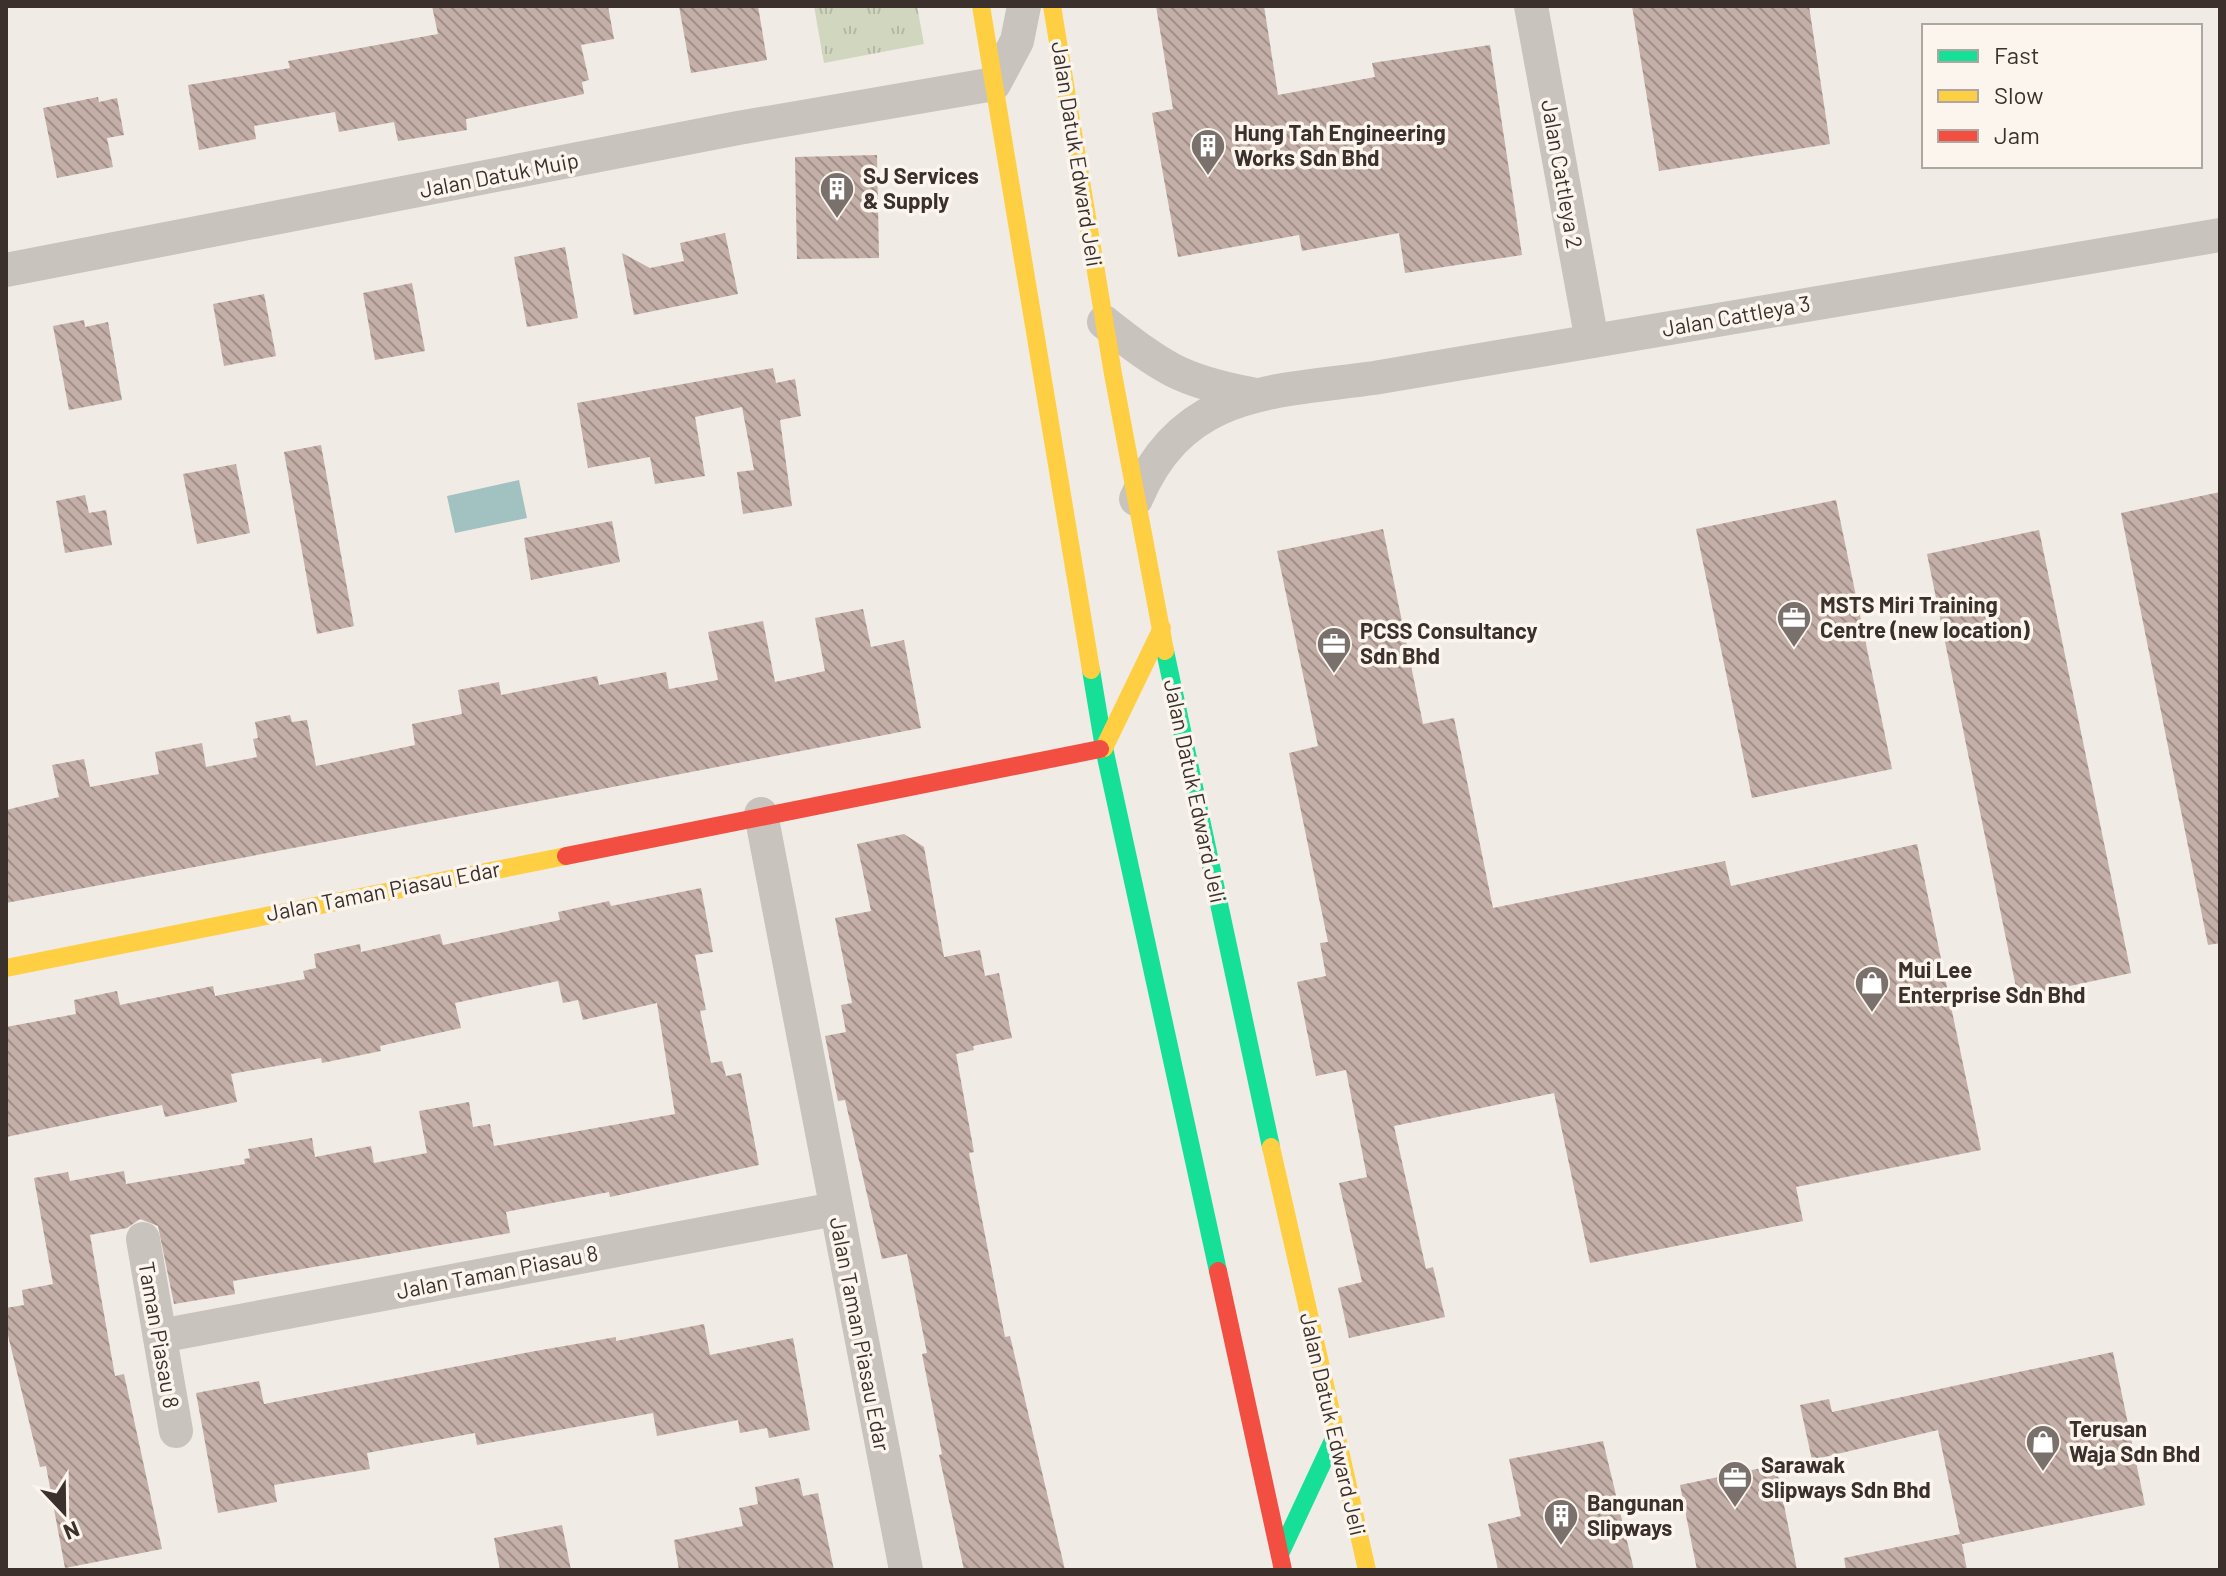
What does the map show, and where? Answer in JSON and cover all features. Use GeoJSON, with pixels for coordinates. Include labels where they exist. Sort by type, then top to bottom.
{"type":"FeatureCollection","features":[{"type":"Feature","properties":{"kind":"street"},"geometry":{"type":"LineString","coordinates":[[981,6],[1104,748],[1281,1562]]}},
{"type":"Feature","properties":{"kind":"street"},"geometry":{"type":"LineString","coordinates":[[994,84],[1017,41],[1024,6]]}},
{"type":"Feature","properties":{"kind":"street","name":"Jalan Datuk Edward Jeli"},"geometry":{"type":"LineString","coordinates":[[1052,6],[1136,499],[1279,1187],[1367,1570]]}},
{"type":"Feature","properties":{"kind":"street","name":"Jalan Cattleya 2"},"geometry":{"type":"LineString","coordinates":[[1531,6],[1592,341]]}},
{"type":"Feature","properties":{"kind":"street","name":"Jalan Datuk Muip"},"geometry":{"type":"LineString","coordinates":[[6,270],[738,128],[994,84]]}},
{"type":"Feature","properties":{"kind":"street","name":"Jalan Cattleya 3"},"geometry":{"type":"LineString","coordinates":[[1104,322],[1163,368],[1198,384],[1251,394],[1374,378],[2220,235]]}},
{"type":"Feature","properties":{"kind":"street","name":"Jalan Cattleya 3"},"geometry":{"type":"LineString","coordinates":[[1136,499],[1155,463],[1182,430],[1251,394]]}},
{"type":"Feature","properties":{"kind":"street"},"geometry":{"type":"LineString","coordinates":[[1104,748],[1162,628]]}},
{"type":"Feature","properties":{"kind":"street","name":"Jalan Taman Piasau Edar"},"geometry":{"type":"LineString","coordinates":[[6,968],[761,814],[986,774],[1104,748]]}},
{"type":"Feature","properties":{"kind":"street","name":"Jalan Taman Piasau Edar"},"geometry":{"type":"LineString","coordinates":[[761,814],[906,1570]]}},
{"type":"Feature","properties":{"kind":"street","name":"Jalan Taman Piasau 8"},"geometry":{"type":"LineString","coordinates":[[160,1336],[835,1209]]}},
{"type":"Feature","properties":{"kind":"street","name":"Taman Piasau 8"},"geometry":{"type":"LineString","coordinates":[[143,1239],[176,1431]]}},
{"type":"Feature","properties":{"kind":"street"},"geometry":{"type":"LineString","coordinates":[[1281,1562],[1336,1434]]}},
{"type":"Feature","properties":{"kind":"green space"},"geometry":{"type":"Polygon","coordinates":[[[814,6],[917,6],[924,44],[824,63],[814,6]]]}},
{"type":"Feature","properties":{"kind":"water"},"geometry":{"type":"Polygon","coordinates":[[[519,480],[527,518],[455,533],[447,496],[519,480]]]}},
{"type":"Feature","properties":{"kind":"building"},"geometry":{"type":"Polygon","coordinates":[[[432,6],[608,6],[614,39],[581,45],[589,80],[582,82],[584,94],[466,119],[467,130],[398,141],[394,122],[339,132],[335,112],[254,126],[256,139],[199,150],[188,85],[290,68],[288,61],[438,34],[432,6]]]}},
{"type":"Feature","properties":{"kind":"building"},"geometry":{"type":"Polygon","coordinates":[[[679,6],[758,6],[767,60],[691,73],[679,6]]]}},
{"type":"Feature","properties":{"kind":"building"},"geometry":{"type":"Polygon","coordinates":[[[1156,6],[1264,6],[1278,95],[1375,77],[1372,63],[1490,45],[1522,255],[1405,273],[1399,233],[1302,251],[1299,235],[1178,257],[1152,113],[1173,109],[1156,6]]]}},
{"type":"Feature","properties":{"kind":"building"},"geometry":{"type":"Polygon","coordinates":[[[1632,6],[1809,6],[1830,144],[1659,171],[1632,6]]]}},
{"type":"Feature","properties":{"kind":"building"},"geometry":{"type":"Polygon","coordinates":[[[98,97],[99,102],[117,98],[124,135],[107,138],[113,167],[57,178],[43,108],[98,97]]]}},
{"type":"Feature","properties":{"kind":"building","name":"SJ Services & Supply"},"geometry":{"type":"Polygon","coordinates":[[[877,155],[879,258],[797,259],[795,157],[877,155]]]}},
{"type":"Feature","properties":{"kind":"building"},"geometry":{"type":"Polygon","coordinates":[[[725,233],[738,294],[634,315],[622,253],[650,268],[684,261],[680,243],[725,233]]]}},
{"type":"Feature","properties":{"kind":"building"},"geometry":{"type":"Polygon","coordinates":[[[565,247],[578,318],[527,327],[514,257],[565,247]]]}},
{"type":"Feature","properties":{"kind":"building"},"geometry":{"type":"Polygon","coordinates":[[[412,283],[425,351],[375,360],[363,293],[412,283]]]}},
{"type":"Feature","properties":{"kind":"building"},"geometry":{"type":"Polygon","coordinates":[[[264,294],[276,356],[224,366],[213,304],[264,294]]]}},
{"type":"Feature","properties":{"kind":"building"},"geometry":{"type":"Polygon","coordinates":[[[84,320],[85,327],[108,322],[122,400],[69,410],[53,326],[84,320]]]}},
{"type":"Feature","properties":{"kind":"building"},"geometry":{"type":"Polygon","coordinates":[[[773,368],[776,383],[795,379],[801,416],[780,420],[792,506],[743,514],[737,472],[754,470],[742,407],[695,417],[705,476],[655,484],[650,457],[588,468],[577,403],[773,368]]]}},
{"type":"Feature","properties":{"kind":"building"},"geometry":{"type":"Polygon","coordinates":[[[321,445],[354,626],[317,634],[284,452],[321,445]]]}},
{"type":"Feature","properties":{"kind":"building"},"geometry":{"type":"Polygon","coordinates":[[[236,464],[250,533],[197,544],[183,474],[236,464]]]}},
{"type":"Feature","properties":{"kind":"building"},"geometry":{"type":"Polygon","coordinates":[[[2220,492],[2220,943],[2208,945],[2121,513],[2220,492]]]}},
{"type":"Feature","properties":{"kind":"building"},"geometry":{"type":"Polygon","coordinates":[[[85,495],[89,513],[106,510],[112,545],[65,553],[56,501],[85,495]]]}},
{"type":"Feature","properties":{"kind":"building","name":"MSTS Miri Training Centre (new location)"},"geometry":{"type":"Polygon","coordinates":[[[1836,500],[1892,769],[1752,798],[1696,529],[1836,500]]]}},
{"type":"Feature","properties":{"kind":"building"},"geometry":{"type":"Polygon","coordinates":[[[612,521],[620,562],[531,580],[524,538],[612,521]]]}},
{"type":"Feature","properties":{"kind":"building"},"geometry":{"type":"Polygon","coordinates":[[[1383,529],[1423,724],[1454,718],[1493,908],[1725,861],[1731,886],[1917,844],[1981,1150],[1796,1187],[1803,1221],[1590,1263],[1554,1093],[1394,1126],[1426,1269],[1433,1267],[1445,1317],[1349,1338],[1338,1288],[1362,1282],[1339,1183],[1367,1177],[1346,1070],[1316,1076],[1297,982],[1326,976],[1320,943],[1328,942],[1289,753],[1318,746],[1277,551],[1383,529]]]}},
{"type":"Feature","properties":{"kind":"building"},"geometry":{"type":"Polygon","coordinates":[[[2039,530],[2131,973],[2018,997],[1927,554],[2039,530]]]}},
{"type":"Feature","properties":{"kind":"building"},"geometry":{"type":"Polygon","coordinates":[[[863,609],[871,647],[904,640],[921,728],[6,903],[6,810],[59,797],[52,765],[84,759],[90,787],[159,774],[155,752],[202,743],[206,767],[257,757],[253,739],[258,738],[255,722],[290,715],[292,722],[307,720],[316,766],[415,745],[412,724],[462,714],[458,690],[499,682],[501,695],[597,676],[599,685],[666,672],[669,689],[718,680],[708,632],[763,621],[775,682],[825,671],[815,618],[863,609]]]}},
{"type":"Feature","properties":{"kind":"building"},"geometry":{"type":"Polygon","coordinates":[[[904,834],[924,847],[944,957],[980,950],[985,976],[999,973],[1012,1038],[973,1046],[974,1050],[956,1054],[974,1152],[969,1153],[1005,1337],[1010,1336],[1065,1570],[964,1570],[939,1455],[942,1454],[922,1354],[927,1353],[907,1254],[882,1259],[845,1100],[838,1101],[825,1036],[846,1032],[841,1005],[852,1003],[835,918],[871,911],[857,844],[904,834]]]}},
{"type":"Feature","properties":{"kind":"building"},"geometry":{"type":"Polygon","coordinates":[[[701,888],[713,952],[695,955],[706,1010],[700,1011],[711,1063],[722,1061],[726,1076],[741,1073],[759,1165],[610,1197],[609,1192],[506,1212],[510,1233],[233,1281],[235,1294],[174,1304],[158,1226],[140,1219],[127,1228],[90,1235],[115,1376],[124,1374],[162,1549],[65,1568],[46,1466],[40,1467],[6,1327],[6,1308],[24,1305],[22,1290],[53,1284],[34,1178],[68,1172],[70,1181],[124,1171],[126,1184],[245,1164],[244,1159],[250,1158],[248,1149],[312,1138],[315,1157],[371,1146],[374,1163],[427,1153],[419,1111],[469,1102],[473,1127],[490,1124],[494,1146],[675,1114],[657,1003],[583,1020],[578,1000],[563,1003],[558,981],[455,1003],[461,1028],[380,1046],[381,1051],[322,1063],[321,1058],[231,1074],[237,1102],[165,1117],[162,1105],[6,1137],[6,1027],[76,1014],[74,1000],[117,991],[120,1005],[213,986],[215,996],[305,979],[303,971],[316,968],[314,954],[360,944],[361,952],[440,934],[443,945],[560,920],[558,912],[609,901],[611,906],[701,888]]]}},
{"type":"Feature","properties":{"kind":"building"},"geometry":{"type":"Polygon","coordinates":[[[704,1324],[710,1355],[793,1338],[810,1430],[769,1438],[767,1428],[740,1433],[738,1420],[657,1436],[653,1413],[477,1445],[475,1433],[367,1453],[370,1469],[274,1485],[277,1502],[218,1513],[196,1393],[259,1381],[264,1404],[530,1352],[616,1337],[616,1341],[704,1324]]]}},
{"type":"Feature","properties":{"kind":"building","name":"Terusan Waja Sdn Bhd"},"geometry":{"type":"Polygon","coordinates":[[[2113,1352],[2145,1505],[1962,1544],[1938,1430],[1812,1460],[1800,1405],[1829,1399],[1832,1412],[2113,1352]]]}},
{"type":"Feature","properties":{"kind":"building"},"geometry":{"type":"Polygon","coordinates":[[[1603,1441],[1634,1570],[1498,1570],[1488,1524],[1521,1516],[1509,1459],[1603,1441]]]}},
{"type":"Feature","properties":{"kind":"building","name":"Sarawak Slipways Sdn Bhd"},"geometry":{"type":"Polygon","coordinates":[[[1776,1465],[1797,1570],[1697,1570],[1680,1485],[1776,1465]]]}},
{"type":"Feature","properties":{"kind":"building"},"geometry":{"type":"Polygon","coordinates":[[[799,1478],[803,1496],[818,1493],[834,1570],[679,1570],[674,1540],[743,1526],[739,1508],[758,1504],[755,1487],[799,1478]]]}},
{"type":"Feature","properties":{"kind":"building"},"geometry":{"type":"Polygon","coordinates":[[[562,1525],[571,1570],[500,1570],[494,1538],[562,1525]]]}},
{"type":"Feature","properties":{"kind":"building"},"geometry":{"type":"Polygon","coordinates":[[[1960,1534],[1967,1570],[1846,1570],[1844,1558],[1960,1534]]]}},
{"type":"Feature","properties":{"kind":"traffic: fast"},"geometry":{"type":"LineString","coordinates":[[1165,651],[1271,1147]]}},
{"type":"Feature","properties":{"kind":"traffic: fast"},"geometry":{"type":"LineString","coordinates":[[1091,670],[1104,748],[1218,1271]]}},
{"type":"Feature","properties":{"kind":"traffic: fast"},"geometry":{"type":"LineString","coordinates":[[1280,1554],[1336,1434]]}},
{"type":"Feature","properties":{"kind":"traffic: slow"},"geometry":{"type":"LineString","coordinates":[[981,6],[1091,670]]}},
{"type":"Feature","properties":{"kind":"traffic: slow"},"geometry":{"type":"LineString","coordinates":[[1052,6],[1113,374],[1165,651]]}},
{"type":"Feature","properties":{"kind":"traffic: slow"},"geometry":{"type":"LineString","coordinates":[[1100,749],[1104,748],[1162,628]]}},
{"type":"Feature","properties":{"kind":"traffic: slow"},"geometry":{"type":"LineString","coordinates":[[6,968],[566,856]]}},
{"type":"Feature","properties":{"kind":"traffic: slow"},"geometry":{"type":"LineString","coordinates":[[1271,1147],[1367,1570]]}},
{"type":"Feature","properties":{"kind":"traffic: jam"},"geometry":{"type":"LineString","coordinates":[[566,856],[1100,749]]}},
{"type":"Feature","properties":{"kind":"traffic: jam"},"geometry":{"type":"LineString","coordinates":[[1218,1271],[1283,1570]]}},
{"type":"Feature","properties":{"kind":"place","name":"Hung Tah Engineering Works Sdn Bhd"},"geometry":{"type":"Point","coordinates":[1208,177]}},
{"type":"Feature","properties":{"kind":"place","name":"SJ Services & Supply"},"geometry":{"type":"Point","coordinates":[837,220]}},
{"type":"Feature","properties":{"kind":"place","name":"MSTS Miri Training Centre (new location)"},"geometry":{"type":"Point","coordinates":[1794,649]}},
{"type":"Feature","properties":{"kind":"place","name":"PCSS Consultancy Sdn Bhd"},"geometry":{"type":"Point","coordinates":[1334,675]}},
{"type":"Feature","properties":{"kind":"place","name":"Mui Lee Enterprise Sdn Bhd"},"geometry":{"type":"Point","coordinates":[1872,1014]}},
{"type":"Feature","properties":{"kind":"place","name":"Terusan Waja Sdn Bhd"},"geometry":{"type":"Point","coordinates":[2043,1473]}},
{"type":"Feature","properties":{"kind":"place","name":"Sarawak Slipways Sdn Bhd"},"geometry":{"type":"Point","coordinates":[1735,1509]}},
{"type":"Feature","properties":{"kind":"place","name":"Bangunan Slipways"},"geometry":{"type":"Point","coordinates":[1561,1547]}}]}
